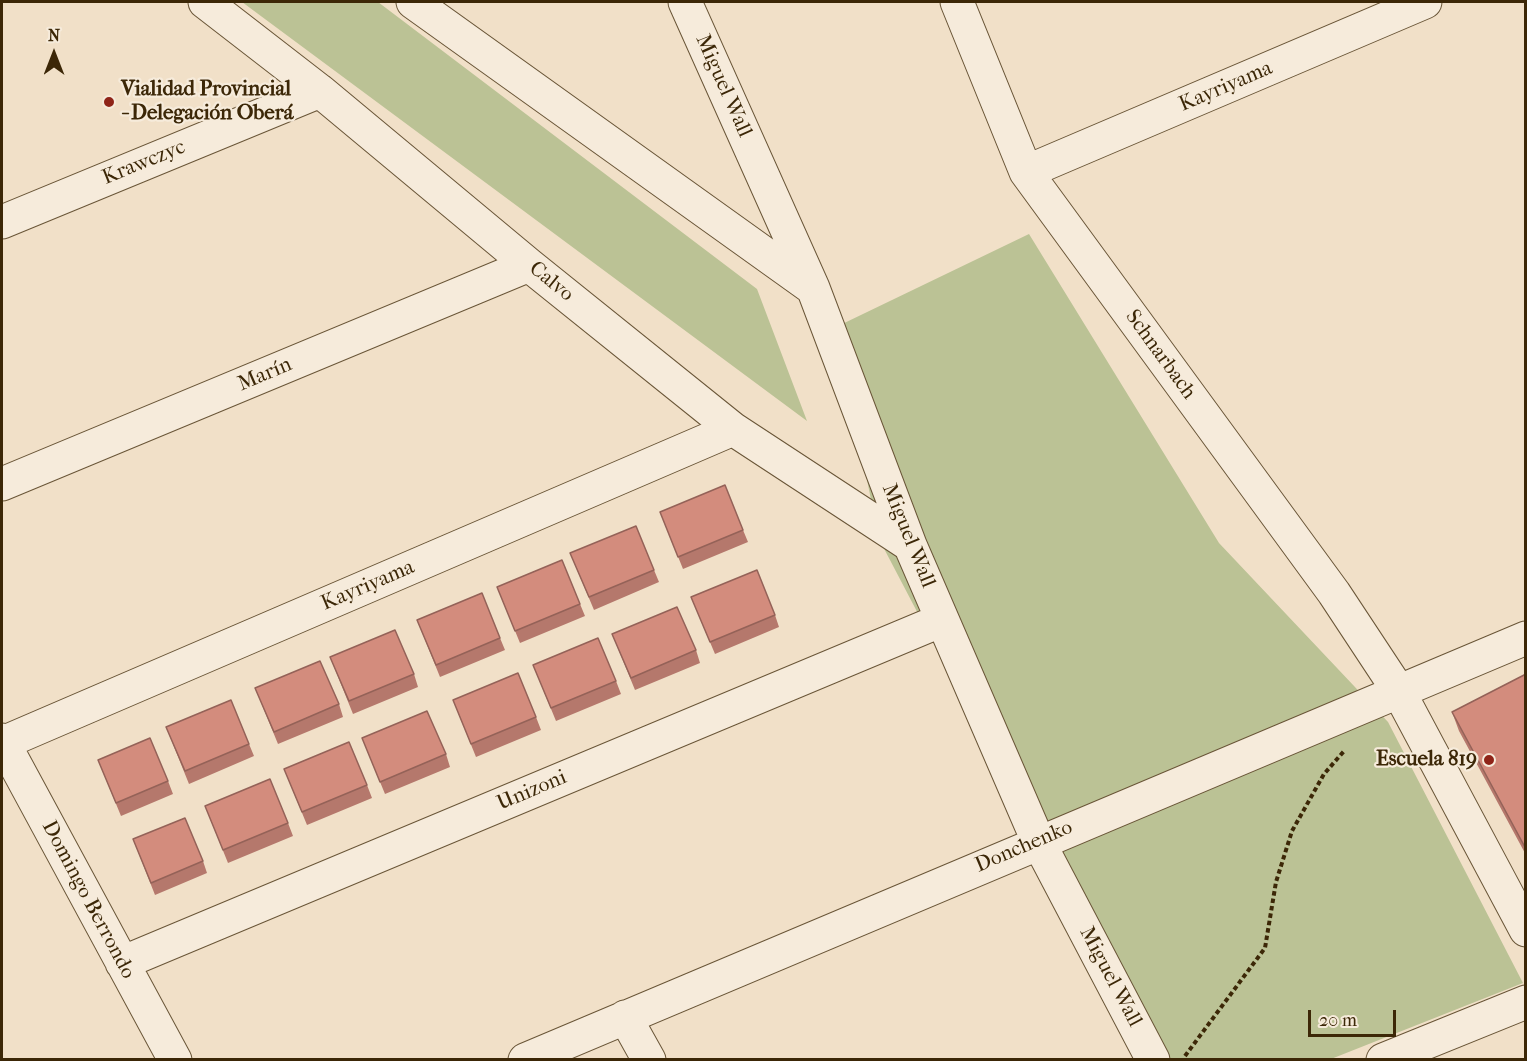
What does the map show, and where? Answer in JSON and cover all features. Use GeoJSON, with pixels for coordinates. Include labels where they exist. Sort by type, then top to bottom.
{"type":"FeatureCollection","features":[{"type":"Feature","properties":{"kind":"street","name":"Calvo"},"geometry":{"type":"LineString","coordinates":[[205,2],[320,91],[530,265],[734,429],[910,545]]}},
{"type":"Feature","properties":{"kind":"street"},"geometry":{"type":"LineString","coordinates":[[413,2],[813,288]]}},
{"type":"Feature","properties":{"kind":"street","name":"Miguel Wall"},"geometry":{"type":"LineString","coordinates":[[685,2],[813,288],[910,545],[1038,841],[1153,1059]]}},
{"type":"Feature","properties":{"kind":"street","name":"Schnarbach"},"geometry":{"type":"LineString","coordinates":[[957,2],[1026,172],[1334,593],[1398,690],[1526,930]]}},
{"type":"Feature","properties":{"kind":"street","name":"Kayriyama"},"geometry":{"type":"LineString","coordinates":[[1026,172],[1425,2]]}},
{"type":"Feature","properties":{"kind":"street","name":"Krawczyc"},"geometry":{"type":"LineString","coordinates":[[2,222],[320,91]]}},
{"type":"Feature","properties":{"kind":"street","name":"Marín"},"geometry":{"type":"LineString","coordinates":[[2,484],[530,265]]}},
{"type":"Feature","properties":{"kind":"street","name":"Kayriyama"},"geometry":{"type":"LineString","coordinates":[[2,742],[734,429]]}},
{"type":"Feature","properties":{"kind":"street","name":"Unizoni"},"geometry":{"type":"LineString","coordinates":[[122,963],[942,620]]}},
{"type":"Feature","properties":{"kind":"street","name":"Donchenko"},"geometry":{"type":"LineString","coordinates":[[525,1059],[1038,841],[1526,638]]}},
{"type":"Feature","properties":{"kind":"street","name":"Domingo Berrondo"},"geometry":{"type":"LineString","coordinates":[[2,742],[174,1059]]}},
{"type":"Feature","properties":{"kind":"street"},"geometry":{"type":"LineString","coordinates":[[1383,1059],[1526,1002]]}},
{"type":"Feature","properties":{"kind":"street"},"geometry":{"type":"LineString","coordinates":[[625,1017],[649,1059]]}},
{"type":"Feature","properties":{"kind":"path"},"geometry":{"type":"LineString","coordinates":[[1185,1059],[1265,948],[1276,882],[1292,831],[1324,774],[1346,749]]}},
{"type":"Feature","properties":{"kind":"green space"},"geometry":{"type":"Polygon","coordinates":[[[242,2],[378,2],[757,289],[807,421],[242,2]]]}},
{"type":"Feature","properties":{"kind":"green space"},"geometry":{"type":"Polygon","coordinates":[[[1029,234],[1219,543],[1388,722],[1523,983],[1331,1059],[1151,1059],[879,539],[836,327],[1029,234]]]}},
{"type":"Feature","properties":{"kind":"building"},"geometry":{"type":"Polygon","coordinates":[[[725,485],[743,530],[678,557],[660,512],[725,485]]]}},
{"type":"Feature","properties":{"kind":"building"},"geometry":{"type":"Polygon","coordinates":[[[636,526],[654,570],[589,597],[570,553],[636,526]]]}},
{"type":"Feature","properties":{"kind":"building"},"geometry":{"type":"Polygon","coordinates":[[[562,560],[580,604],[515,631],[497,587],[562,560]]]}},
{"type":"Feature","properties":{"kind":"building"},"geometry":{"type":"Polygon","coordinates":[[[757,570],[775,615],[710,642],[691,597],[757,570]]]}},
{"type":"Feature","properties":{"kind":"building"},"geometry":{"type":"Polygon","coordinates":[[[482,593],[500,638],[436,665],[417,620],[482,593]]]}},
{"type":"Feature","properties":{"kind":"building"},"geometry":{"type":"Polygon","coordinates":[[[677,607],[696,650],[631,678],[612,634],[677,607]]]}},
{"type":"Feature","properties":{"kind":"building"},"geometry":{"type":"Polygon","coordinates":[[[395,630],[414,674],[349,701],[330,657],[395,630]]]}},
{"type":"Feature","properties":{"kind":"building"},"geometry":{"type":"Polygon","coordinates":[[[598,638],[616,681],[551,708],[533,665],[598,638]]]}},
{"type":"Feature","properties":{"kind":"building"},"geometry":{"type":"Polygon","coordinates":[[[320,661],[339,704],[274,732],[255,688],[320,661]]]}},
{"type":"Feature","properties":{"kind":"building"},"geometry":{"type":"Polygon","coordinates":[[[518,673],[536,717],[471,744],[453,700],[518,673]]]}},
{"type":"Feature","properties":{"kind":"building"},"geometry":{"type":"Polygon","coordinates":[[[1526,674],[1526,849],[1452,712],[1526,674]]]}},
{"type":"Feature","properties":{"kind":"building"},"geometry":{"type":"Polygon","coordinates":[[[231,700],[249,744],[185,771],[166,727],[231,700]]]}},
{"type":"Feature","properties":{"kind":"building"},"geometry":{"type":"Polygon","coordinates":[[[427,711],[446,754],[380,782],[362,738],[427,711]]]}},
{"type":"Feature","properties":{"kind":"building"},"geometry":{"type":"Polygon","coordinates":[[[150,738],[168,781],[116,803],[98,760],[150,738]]]}},
{"type":"Feature","properties":{"kind":"building"},"geometry":{"type":"Polygon","coordinates":[[[349,742],[367,785],[302,812],[284,769],[349,742]]]}},
{"type":"Feature","properties":{"kind":"building"},"geometry":{"type":"Polygon","coordinates":[[[270,779],[288,823],[223,850],[205,806],[270,779]]]}},
{"type":"Feature","properties":{"kind":"building"},"geometry":{"type":"Polygon","coordinates":[[[185,818],[203,861],[151,883],[133,839],[185,818]]]}},
{"type":"Feature","properties":{"kind":"place","name":"Vialidad Provincial - Delegación Oberá"},"geometry":{"type":"Point","coordinates":[109,102]}},
{"type":"Feature","properties":{"kind":"place","name":"Escuela 819"},"geometry":{"type":"Point","coordinates":[1489,760]}}]}
